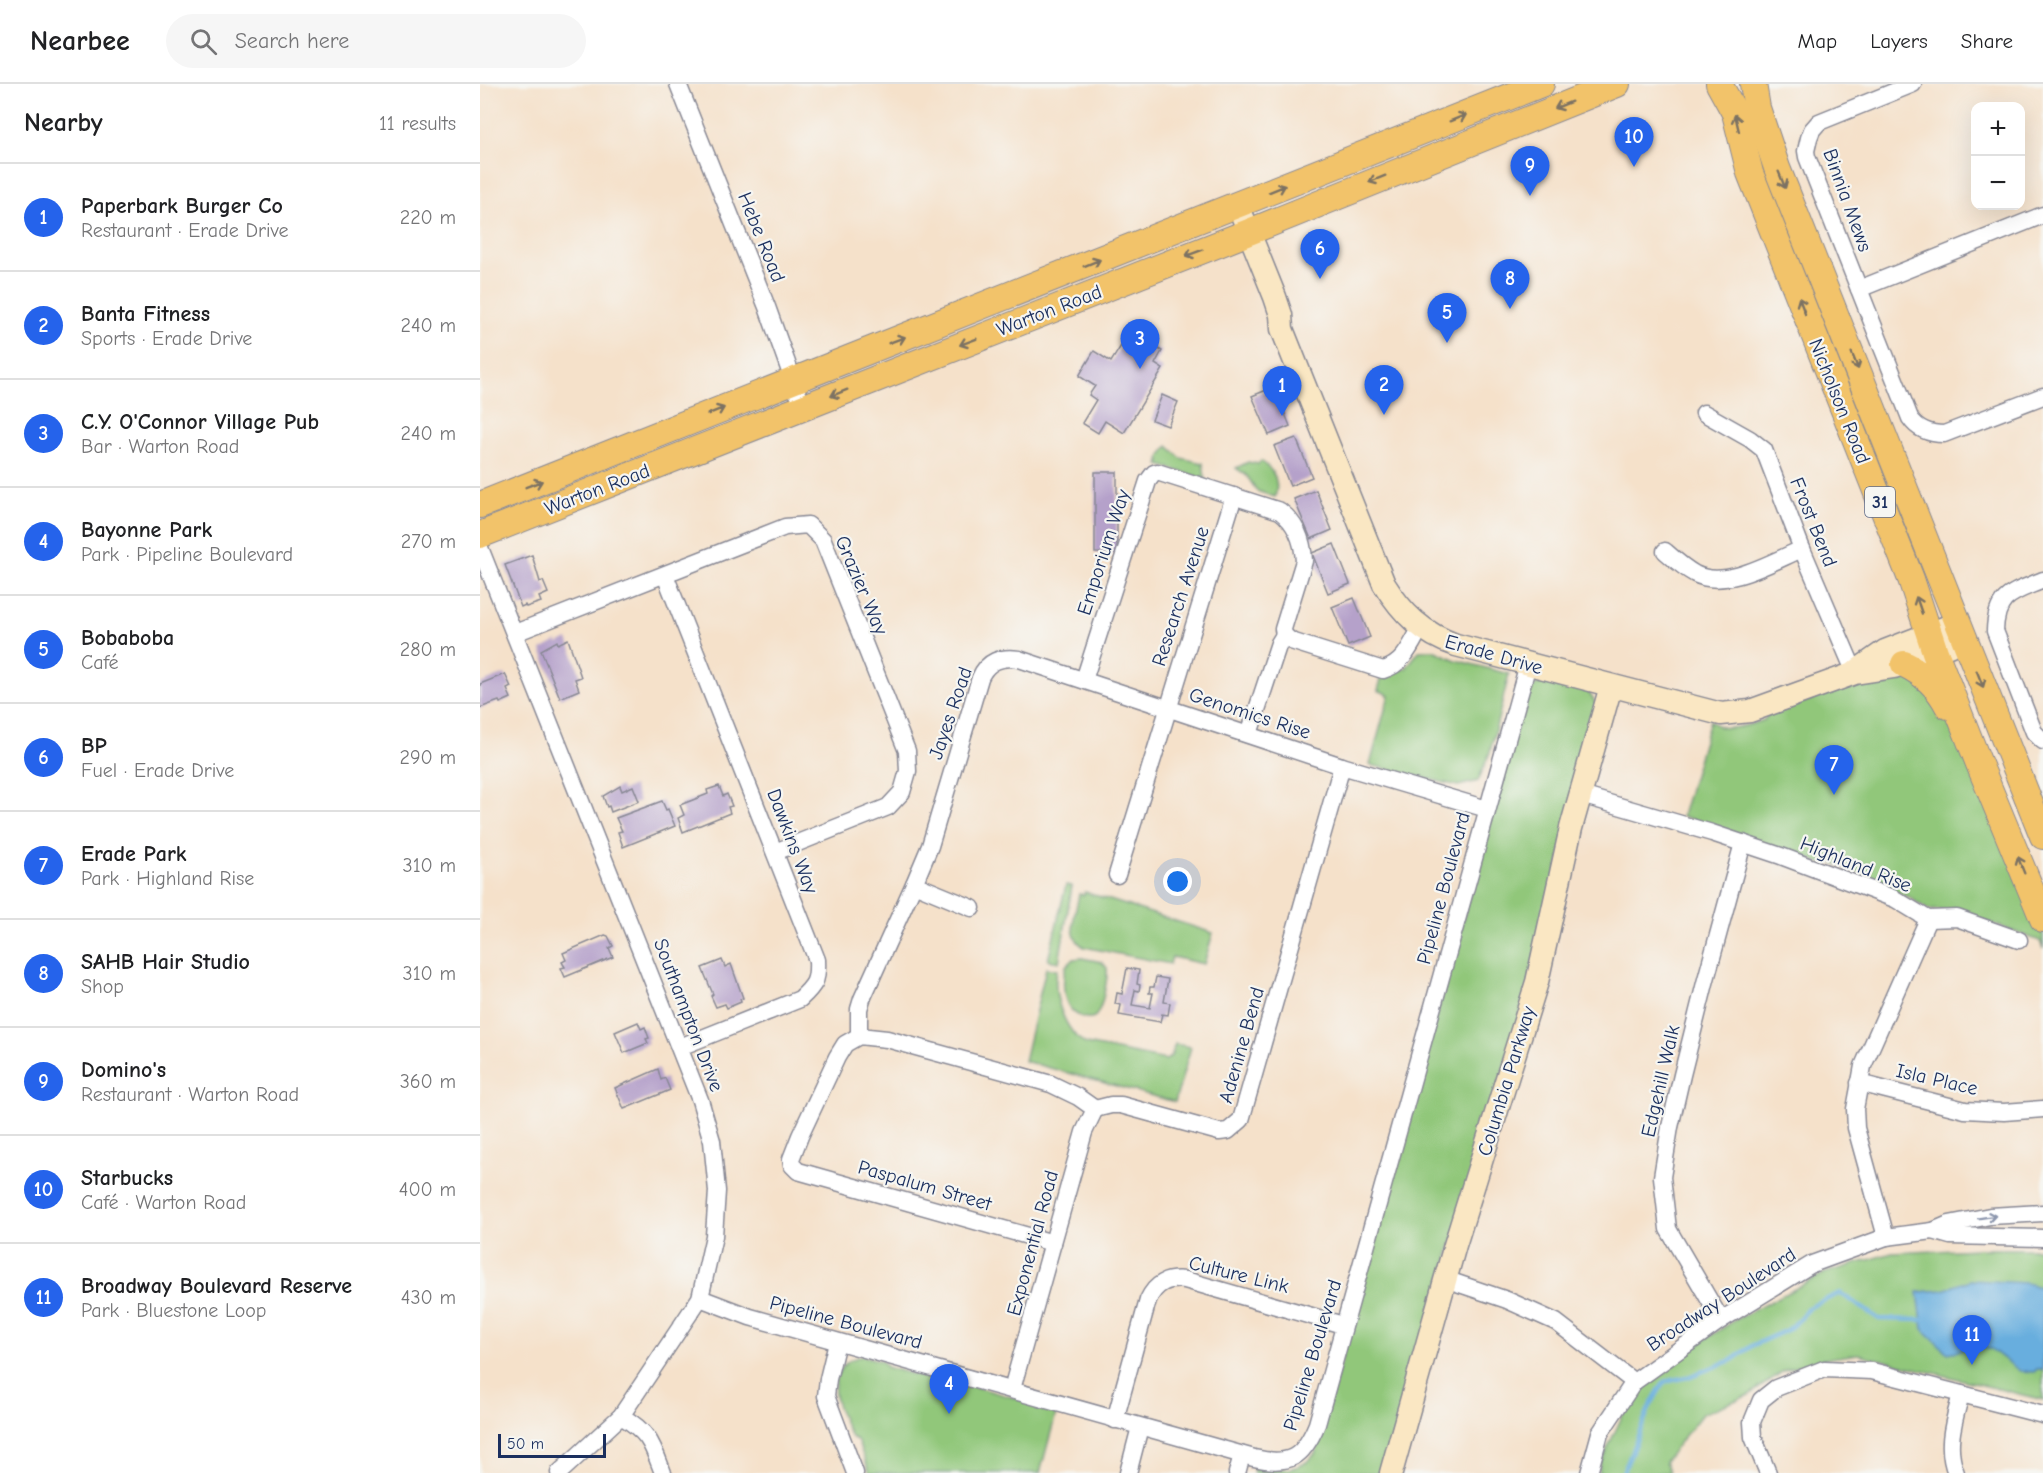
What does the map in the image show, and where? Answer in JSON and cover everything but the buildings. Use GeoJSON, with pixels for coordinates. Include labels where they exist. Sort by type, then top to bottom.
{"type":"FeatureCollection","features":[{"type":"Feature","properties":{"kind":"main road","name":"Warton Road"},"geometry":{"type":"LineString","coordinates":[[480,505],[1541,84]]}},
{"type":"Feature","properties":{"kind":"main road","name":"Warton Road"},"geometry":{"type":"LineString","coordinates":[[480,535],[1617,84]]}},
{"type":"Feature","properties":{"kind":"main road","name":"Nicholson Road"},"geometry":{"type":"LineString","coordinates":[[1719,84],[1735,113],[1750,173],[1911,579],[1932,643],[1979,764],[2043,919]]}},
{"type":"Feature","properties":{"kind":"main road","name":"Nicholson Road"},"geometry":{"type":"LineString","coordinates":[[1754,84],[1757,108],[1777,168],[2043,836]]}},
{"type":"Feature","properties":{"kind":"main road"},"geometry":{"type":"LineString","coordinates":[[1904,664],[1919,671],[1945,699],[1979,764]]}},
{"type":"Feature","properties":{"kind":"street","name":"Hebe Road"},"geometry":{"type":"LineString","coordinates":[[678,84],[767,307],[803,408]]}},
{"type":"Feature","properties":{"kind":"street","name":"Binnia Mews"},"geometry":{"type":"LineString","coordinates":[[1913,84],[1826,118],[1812,130],[1807,145],[1807,157],[1910,418],[1921,429],[1935,434],[1944,434],[2043,396]]}},
{"type":"Feature","properties":{"kind":"street","name":"Erade Drive"},"geometry":{"type":"LineString","coordinates":[[1230,208],[1241,235],[1275,297],[1281,315],[1282,329],[1384,584],[1400,608],[1421,627],[1456,645],[1711,712],[1739,713],[1855,673],[1904,664],[1932,643]]}},
{"type":"Feature","properties":{"kind":"street"},"geometry":{"type":"LineString","coordinates":[[1859,289],[2043,215]]}},
{"type":"Feature","properties":{"kind":"street","name":"Frost Bend"},"geometry":{"type":"LineString","coordinates":[[1704,413],[1750,439],[1764,450],[1802,549],[1855,673]]}},
{"type":"Feature","properties":{"kind":"street","name":"Emporium Way"},"geometry":{"type":"LineString","coordinates":[[1084,680],[1150,477],[1154,473],[1162,472],[1280,511],[1290,518],[1303,551],[1304,561],[1283,629],[1284,635],[1279,643],[1249,734]]}},
{"type":"Feature","properties":{"kind":"street","name":"Research Avenue"},"geometry":{"type":"LineString","coordinates":[[1167,708],[1234,496]]}},
{"type":"Feature","properties":{"kind":"street","name":"Grazier Way"},"geometry":{"type":"LineString","coordinates":[[515,633],[785,527],[808,525],[823,540],[908,751],[908,771],[902,792],[888,807],[775,852]]}},
{"type":"Feature","properties":{"kind":"street","name":"Southampton Drive"},"geometry":{"type":"LineString","coordinates":[[480,548],[700,1100],[712,1141],[717,1191],[713,1244],[699,1298],[621,1416],[559,1473]]}},
{"type":"Feature","properties":{"kind":"street"},"geometry":{"type":"LineString","coordinates":[[1665,551],[1694,573],[1708,578],[1731,578],[1802,549]]}},
{"type":"Feature","properties":{"kind":"street","name":"Dawkins Way"},"geometry":{"type":"LineString","coordinates":[[665,575],[817,960],[818,975],[810,989],[800,999],[680,1047]]}},
{"type":"Feature","properties":{"kind":"street"},"geometry":{"type":"LineString","coordinates":[[2043,580],[2007,596],[1996,614],[1995,631],[2034,732],[2043,741]]}},
{"type":"Feature","properties":{"kind":"street"},"geometry":{"type":"LineString","coordinates":[[1284,635],[1291,641],[1383,670],[1391,668],[1405,656],[1421,627]]}},
{"type":"Feature","properties":{"kind":"street","name":"Erade Drive"},"geometry":{"type":"LineString","coordinates":[[1855,673],[1885,651],[1932,643],[1960,631]]}},
{"type":"Feature","properties":{"kind":"street","name":"Jayes Road"},"geometry":{"type":"LineString","coordinates":[[859,1036],[859,1009],[862,999],[930,846],[982,672],[993,661],[1009,657],[1167,708]]}},
{"type":"Feature","properties":{"kind":"street","name":"Pipeline Boulevard"},"geometry":{"type":"LineString","coordinates":[[699,1298],[750,1317],[1265,1461],[1288,1460],[1299,1454],[1306,1446],[1317,1424],[1528,664]]}},
{"type":"Feature","properties":{"kind":"street","name":"Columbia Parkway"},"geometry":{"type":"LineString","coordinates":[[1391,1473],[1445,1280],[1537,982],[1571,828],[1611,686]]}},
{"type":"Feature","properties":{"kind":"street","name":"Genomics Rise"},"geometry":{"type":"LineString","coordinates":[[1117,875],[1167,708],[1342,766],[1486,809]]}},
{"type":"Feature","properties":{"kind":"street","name":"Adenine Bend"},"geometry":{"type":"LineString","coordinates":[[1095,1109],[1121,1105],[1219,1132],[1227,1131],[1241,1120],[1342,766]]}},
{"type":"Feature","properties":{"kind":"street","name":"Highland Rise"},"geometry":{"type":"LineString","coordinates":[[1581,795],[1743,843],[1894,899],[1928,919]]}},
{"type":"Feature","properties":{"kind":"street","name":"Edgehill Walk"},"geometry":{"type":"LineString","coordinates":[[1722,1320],[1668,1229],[1662,1177],[1677,1095],[1743,843]]}},
{"type":"Feature","properties":{"kind":"street"},"geometry":{"type":"LineString","coordinates":[[914,884],[972,908]]}},
{"type":"Feature","properties":{"kind":"street"},"geometry":{"type":"LineString","coordinates":[[1886,1238],[1856,1128],[1855,1109],[1859,1083],[1872,1045],[1928,919],[1957,918],[2019,940]]}},
{"type":"Feature","properties":{"kind":"street"},"geometry":{"type":"LineString","coordinates":[[859,1036],[887,1039],[1051,1084],[1072,1093],[1095,1109]]}},
{"type":"Feature","properties":{"kind":"street","name":"Paspalum Street"},"geometry":{"type":"LineString","coordinates":[[859,1036],[844,1044],[837,1057],[800,1136],[791,1159],[792,1165],[798,1171],[1053,1243]]}},
{"type":"Feature","properties":{"kind":"street","name":"Isla Place"},"geometry":{"type":"LineString","coordinates":[[1859,1083],[1965,1110],[2004,1112],[2043,1109]]}},
{"type":"Feature","properties":{"kind":"street","name":"Exponential Road"},"geometry":{"type":"LineString","coordinates":[[1012,1389],[1084,1132],[1095,1109]]}},
{"type":"Feature","properties":{"kind":"street","name":"Broadway Boulevard"},"geometry":{"type":"LineString","coordinates":[[1589,1473],[1600,1433],[1634,1382],[1722,1320],[1812,1264],[1886,1238],[1933,1231],[1949,1224],[1990,1216],[2043,1213]]}},
{"type":"Feature","properties":{"kind":"street","name":"Broadway Boulevard"},"geometry":{"type":"LineString","coordinates":[[1933,1231],[1950,1236],[2043,1238]]}},
{"type":"Feature","properties":{"kind":"street","name":"Culture Link"},"geometry":{"type":"LineString","coordinates":[[1115,1420],[1148,1300],[1152,1291],[1165,1281],[1185,1280],[1343,1325]]}},
{"type":"Feature","properties":{"kind":"street"},"geometry":{"type":"LineString","coordinates":[[1445,1280],[1507,1300],[1556,1322],[1634,1382]]}},
{"type":"Feature","properties":{"kind":"street"},"geometry":{"type":"LineString","coordinates":[[837,1342],[826,1396],[855,1473]]}},
{"type":"Feature","properties":{"kind":"street"},"geometry":{"type":"LineString","coordinates":[[1768,1473],[1753,1437],[1752,1422],[1761,1400],[1776,1388],[1824,1370],[1872,1371],[2043,1415]]}},
{"type":"Feature","properties":{"kind":"street"},"geometry":{"type":"LineString","coordinates":[[1956,1473],[1951,1460],[1951,1433],[1961,1394]]}},
{"type":"Feature","properties":{"kind":"street"},"geometry":{"type":"LineString","coordinates":[[621,1416],[649,1438],[663,1473]]}},
{"type":"Feature","properties":{"kind":"street"},"geometry":{"type":"LineString","coordinates":[[1128,1473],[1140,1427]]}},
{"type":"Feature","properties":{"kind":"street"},"geometry":{"type":"LineString","coordinates":[[1237,1473],[1242,1455]]}},
{"type":"Feature","properties":{"kind":"green space"},"geometry":{"type":"Polygon","coordinates":[[[1168,446],[1181,458],[1203,463],[1205,479],[1159,465],[1161,455],[1168,446]]]}},
{"type":"Feature","properties":{"kind":"green space"},"geometry":{"type":"Polygon","coordinates":[[[1261,461],[1275,476],[1277,486],[1275,497],[1257,491],[1247,476],[1236,468],[1248,462],[1258,464],[1261,461]]]}},
{"type":"Feature","properties":{"kind":"green space"},"geometry":{"type":"Polygon","coordinates":[[[1433,650],[1456,660],[1509,674],[1490,752],[1478,781],[1458,786],[1370,765],[1389,695],[1378,690],[1382,676],[1406,668],[1419,651],[1433,650]]]}},
{"type":"Feature","properties":{"kind":"green space"},"geometry":{"type":"Polygon","coordinates":[[[1901,670],[1943,707],[2023,885],[2043,934],[2043,949],[2040,941],[1957,911],[1928,910],[1909,897],[1871,883],[1866,876],[1832,862],[1824,864],[1682,816],[1710,720],[1715,725],[1736,728],[1764,720],[1769,713],[1901,670]]]}},
{"type":"Feature","properties":{"kind":"green space"},"geometry":{"type":"Polygon","coordinates":[[[1551,679],[1573,684],[1585,690],[1594,700],[1597,708],[1527,990],[1384,1473],[1253,1473],[1255,1465],[1281,1469],[1297,1467],[1304,1464],[1316,1452],[1523,702],[1534,687],[1551,679]]]}},
{"type":"Feature","properties":{"kind":"green space"},"geometry":{"type":"Polygon","coordinates":[[[1066,885],[1072,886],[1059,962],[1048,960],[1066,885]]]}},
{"type":"Feature","properties":{"kind":"green space"},"geometry":{"type":"Polygon","coordinates":[[[1085,892],[1213,933],[1204,964],[1172,957],[1170,964],[1084,947],[1075,936],[1073,923],[1079,894],[1084,895],[1085,892]]]}},
{"type":"Feature","properties":{"kind":"green space"},"geometry":{"type":"Polygon","coordinates":[[[1082,958],[1102,962],[1107,968],[1100,1009],[1091,1018],[1082,1017],[1074,1012],[1069,1007],[1064,994],[1066,966],[1073,959],[1082,958]]]}},
{"type":"Feature","properties":{"kind":"green space"},"geometry":{"type":"Polygon","coordinates":[[[1046,968],[1057,970],[1056,990],[1061,1011],[1071,1030],[1086,1044],[1166,1060],[1171,1056],[1175,1044],[1191,1047],[1175,1102],[1024,1061],[1046,968]]]}},
{"type":"Feature","properties":{"kind":"green space"},"geometry":{"type":"Polygon","coordinates":[[[2043,1249],[2043,1400],[1858,1354],[1818,1360],[1785,1370],[1749,1395],[1702,1414],[1665,1461],[1670,1473],[1598,1473],[1624,1412],[1646,1378],[1735,1320],[1825,1273],[1892,1253],[2043,1249]]]}},
{"type":"Feature","properties":{"kind":"green space"},"geometry":{"type":"Polygon","coordinates":[[[863,1356],[882,1361],[886,1367],[941,1382],[948,1379],[1057,1410],[1040,1473],[870,1473],[857,1440],[851,1437],[842,1416],[836,1400],[835,1388],[835,1381],[845,1364],[856,1357],[863,1356]]]}},
{"type":"Feature","properties":{"kind":"water"},"geometry":{"type":"Polygon","coordinates":[[[1970,1280],[2026,1283],[2043,1288],[2043,1369],[2037,1369],[2034,1372],[2020,1371],[1991,1349],[1971,1348],[1948,1353],[1923,1329],[1918,1292],[1943,1290],[1970,1280]]]}},
{"type":"Feature","properties":{"kind":"waterway"},"geometry":{"type":"LineString","coordinates":[[1623,1473],[1650,1406],[1664,1382],[1688,1377],[1732,1360],[1753,1345],[1787,1330],[1801,1318],[1808,1308],[1840,1293],[1879,1319],[1923,1320]]}},
{"type":"Feature","properties":{"kind":"place","name":"Starbucks"},"geometry":{"type":"Point","coordinates":[1634,167]}},
{"type":"Feature","properties":{"kind":"place","name":"Domino's"},"geometry":{"type":"Point","coordinates":[1530,196]}},
{"type":"Feature","properties":{"kind":"place","name":"BP"},"geometry":{"type":"Point","coordinates":[1320,279]}},
{"type":"Feature","properties":{"kind":"place","name":"SAHB Hair Studio"},"geometry":{"type":"Point","coordinates":[1510,309]}},
{"type":"Feature","properties":{"kind":"place","name":"Bobaboba"},"geometry":{"type":"Point","coordinates":[1447,343]}},
{"type":"Feature","properties":{"kind":"place","name":"C.Y. O'Connor Village Pub"},"geometry":{"type":"Point","coordinates":[1140,369]}},
{"type":"Feature","properties":{"kind":"place","name":"Banta Fitness"},"geometry":{"type":"Point","coordinates":[1384,415]}},
{"type":"Feature","properties":{"kind":"place","name":"Paperbark Burger Co"},"geometry":{"type":"Point","coordinates":[1282,416]}},
{"type":"Feature","properties":{"kind":"place","name":"Erade Park"},"geometry":{"type":"Point","coordinates":[1834,795]}},
{"type":"Feature","properties":{"kind":"place","name":"Broadway Boulevard Reserve"},"geometry":{"type":"Point","coordinates":[1972,1365]}},
{"type":"Feature","properties":{"kind":"place","name":"Bayonne Park"},"geometry":{"type":"Point","coordinates":[949,1414]}}]}
